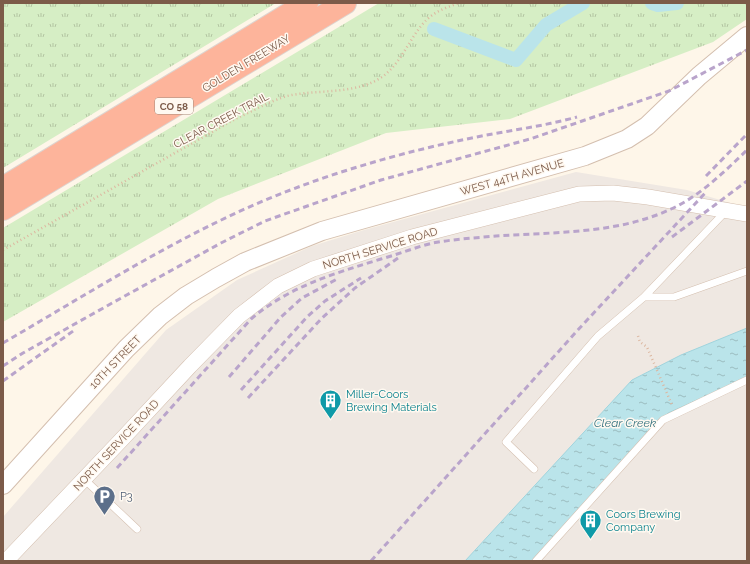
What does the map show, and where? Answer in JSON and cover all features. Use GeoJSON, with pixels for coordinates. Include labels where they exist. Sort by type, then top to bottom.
{"type":"FeatureCollection","features":[{"type":"Feature","properties":{"kind":"highway","name":"GOLDEN FREEWAY"},"geometry":{"type":"LineString","coordinates":[[3,188],[307,3]]}},
{"type":"Feature","properties":{"kind":"highway","name":"GOLDEN FREEWAY"},"geometry":{"type":"LineString","coordinates":[[3,209],[345,3]]}},
{"type":"Feature","properties":{"kind":"street","name":"WEST 44TH AVENUE"},"geometry":{"type":"LineString","coordinates":[[245,262],[322,231],[585,156],[627,139],[647,126],[699,76],[747,36]]}},
{"type":"Feature","properties":{"kind":"street","name":"NORTH SERVICE ROAD"},"geometry":{"type":"LineString","coordinates":[[6,561],[239,316],[278,286],[313,268],[353,254],[412,237],[579,194],[614,193],[685,202],[747,214]]}},
{"type":"Feature","properties":{"kind":"street","name":"10TH STREET"},"geometry":{"type":"LineString","coordinates":[[3,485],[126,349],[160,316],[186,296],[245,262]]}},
{"type":"Feature","properties":{"kind":"lane"},"geometry":{"type":"LineString","coordinates":[[534,469],[506,442],[598,336],[644,297],[727,210]]}},
{"type":"Feature","properties":{"kind":"lane"},"geometry":{"type":"LineString","coordinates":[[644,297],[674,297],[747,271]]}},
{"type":"Feature","properties":{"kind":"lane"},"geometry":{"type":"LineString","coordinates":[[536,561],[663,420],[747,380]]}},
{"type":"Feature","properties":{"kind":"lane"},"geometry":{"type":"LineString","coordinates":[[84,479],[137,529]]}},
{"type":"Feature","properties":{"kind":"path","name":"CLEAR CREEK TRAIL"},"geometry":{"type":"LineString","coordinates":[[3,250],[237,118],[276,100],[288,96],[354,88],[370,83],[382,76],[399,60],[418,31],[434,14],[459,3]]}},
{"type":"Feature","properties":{"kind":"path"},"geometry":{"type":"LineString","coordinates":[[638,336],[640,342],[646,347],[655,364],[675,413]]}},
{"type":"Feature","properties":{"kind":"shaded area"},"geometry":{"type":"Polygon","coordinates":[[[576,172],[687,190],[747,208],[747,561],[3,561],[3,517],[166,330],[237,280],[312,246],[364,230],[576,172]]]}},
{"type":"Feature","properties":{"kind":"green space"},"geometry":{"type":"Polygon","coordinates":[[[3,3],[276,3],[3,168],[3,3]]]}},
{"type":"Feature","properties":{"kind":"green space"},"geometry":{"type":"Polygon","coordinates":[[[379,3],[747,3],[747,19],[713,42],[510,119],[386,133],[218,199],[3,322],[3,228],[379,3]]]}},
{"type":"Feature","properties":{"kind":"water","name":"Clear Creek"},"geometry":{"type":"Polygon","coordinates":[[[747,328],[747,378],[668,413],[533,561],[465,561],[632,380],[681,355],[747,328]]]}},
{"type":"Feature","properties":{"kind":"waterway"},"geometry":{"type":"LineString","coordinates":[[434,29],[516,60],[546,25],[583,3]]}},
{"type":"Feature","properties":{"kind":"waterway"},"geometry":{"type":"LineString","coordinates":[[652,3],[658,5],[677,3]]}},
{"type":"Feature","properties":{"kind":"railway"},"geometry":{"type":"LineString","coordinates":[[3,366],[23,353],[114,302],[221,243],[265,221],[381,180],[530,139],[669,91],[747,50]]}},
{"type":"Feature","properties":{"kind":"railway"},"geometry":{"type":"LineString","coordinates":[[3,343],[181,240],[255,204],[293,189],[357,167],[423,149],[481,136],[550,124],[577,117]]}},
{"type":"Feature","properties":{"kind":"railway"},"geometry":{"type":"LineString","coordinates":[[706,176],[747,134]]}},
{"type":"Feature","properties":{"kind":"railway"},"geometry":{"type":"LineString","coordinates":[[117,468],[251,319],[281,298],[297,289],[346,270],[433,243],[496,236],[585,230],[629,223],[651,217],[682,204],[711,183],[747,150]]}},
{"type":"Feature","properties":{"kind":"railway"},"geometry":{"type":"LineString","coordinates":[[672,237],[747,181]]}},
{"type":"Feature","properties":{"kind":"railway"},"geometry":{"type":"LineString","coordinates":[[371,561],[576,332],[707,191]]}},
{"type":"Feature","properties":{"kind":"railway"},"geometry":{"type":"LineString","coordinates":[[248,398],[322,318],[355,288],[398,258]]}},
{"type":"Feature","properties":{"kind":"railway"},"geometry":{"type":"LineString","coordinates":[[229,377],[281,317],[302,298],[339,278]]}},
{"type":"Feature","properties":{"kind":"railway"},"geometry":{"type":"LineString","coordinates":[[241,390],[307,317],[325,301],[361,278]]}},
{"type":"Feature","properties":{"kind":"railway"},"geometry":{"type":"LineString","coordinates":[[3,381],[76,329]]}},
{"type":"Feature","properties":{"kind":"place","name":"Miller-Coors Brewing Materials"},"geometry":{"type":"Point","coordinates":[331,420]}},
{"type":"Feature","properties":{"kind":"place","name":"P3"},"geometry":{"type":"Point","coordinates":[105,516]}},
{"type":"Feature","properties":{"kind":"place","name":"Coors Brewing Company"},"geometry":{"type":"Point","coordinates":[591,540]}}]}
